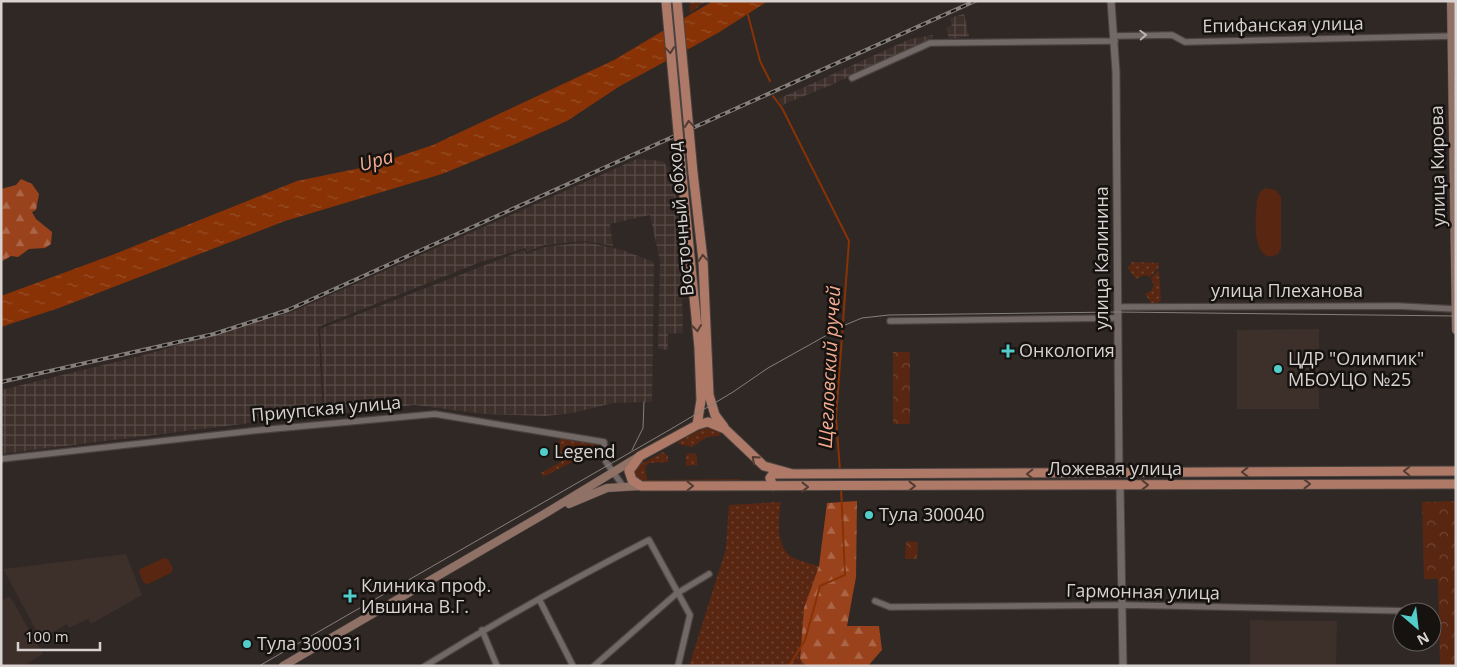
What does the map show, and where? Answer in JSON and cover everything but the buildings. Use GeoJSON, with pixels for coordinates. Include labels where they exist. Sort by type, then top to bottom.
{"type":"FeatureCollection","features":[{"type":"Feature","properties":{"kind":"main road","name":"Восточный обход"},"geometry":{"type":"LineString","coordinates":[[666,1],[699,348],[701,400],[697,425]]}},
{"type":"Feature","properties":{"kind":"main road","name":"Восточный обход"},"geometry":{"type":"LineString","coordinates":[[677,1],[703,260],[709,394],[715,415],[726,429]]}},
{"type":"Feature","properties":{"kind":"main road","name":"улица Кирова"},"geometry":{"type":"LineString","coordinates":[[1451,1],[1454,36],[1456,330]]}},
{"type":"Feature","properties":{"kind":"main road"},"geometry":{"type":"LineString","coordinates":[[283,666],[546,513],[612,472],[697,425],[708,422],[726,429]]}},
{"type":"Feature","properties":{"kind":"main road","name":"Ложевая улица"},"geometry":{"type":"LineString","coordinates":[[726,429],[764,466],[778,472],[793,474]]}},
{"type":"Feature","properties":{"kind":"main road"},"geometry":{"type":"LineString","coordinates":[[640,456],[629,471],[632,480],[641,486]]}},
{"type":"Feature","properties":{"kind":"main road","name":"Ложевая улица"},"geometry":{"type":"LineString","coordinates":[[774,486],[770,482],[770,476],[793,474],[1456,471]]}},
{"type":"Feature","properties":{"kind":"main road","name":"улица Калинина"},"geometry":{"type":"LineString","coordinates":[[1119,473],[1120,485]]}},
{"type":"Feature","properties":{"kind":"main road"},"geometry":{"type":"LineString","coordinates":[[864,474],[868,481],[864,486]]}},
{"type":"Feature","properties":{"kind":"main road","name":"Ложевая улица"},"geometry":{"type":"LineString","coordinates":[[641,486],[1456,484]]}},
{"type":"Feature","properties":{"kind":"main road"},"geometry":{"type":"LineString","coordinates":[[546,513],[601,490],[623,486],[641,486]]}},
{"type":"Feature","properties":{"kind":"street","name":"улица Калинина"},"geometry":{"type":"LineString","coordinates":[[1111,1],[1114,39],[1119,473]]}},
{"type":"Feature","properties":{"kind":"street","name":"Епифанская улица"},"geometry":{"type":"LineString","coordinates":[[852,78],[930,43],[1114,39],[1172,35],[1185,42],[1454,36]]}},
{"type":"Feature","properties":{"kind":"street","name":"улица Плеханова"},"geometry":{"type":"LineString","coordinates":[[1118,307],[1398,306],[1455,309]]}},
{"type":"Feature","properties":{"kind":"street"},"geometry":{"type":"LineString","coordinates":[[890,321],[1118,318]]}},
{"type":"Feature","properties":{"kind":"street","name":"Приупская улица"},"geometry":{"type":"LineString","coordinates":[[1,460],[261,430],[434,414],[604,442],[604,456],[612,472],[623,486]]}},
{"type":"Feature","properties":{"kind":"street","name":"улица Калинина"},"geometry":{"type":"LineString","coordinates":[[1120,485],[1123,666]]}},
{"type":"Feature","properties":{"kind":"street"},"geometry":{"type":"LineString","coordinates":[[425,666],[482,630],[573,579],[649,540],[676,594],[690,615],[678,666]]}},
{"type":"Feature","properties":{"kind":"street"},"geometry":{"type":"LineString","coordinates":[[594,666],[676,594],[709,574]]}},
{"type":"Feature","properties":{"kind":"street"},"geometry":{"type":"LineString","coordinates":[[539,599],[573,666]]}},
{"type":"Feature","properties":{"kind":"street","name":"Гармонная улица"},"geometry":{"type":"LineString","coordinates":[[875,601],[890,606],[1122,605],[1392,611]]}},
{"type":"Feature","properties":{"kind":"street"},"geometry":{"type":"LineString","coordinates":[[482,630],[497,666]]}},
{"type":"Feature","properties":{"kind":"shaded area"},"geometry":{"type":"Polygon","coordinates":[[[964,14],[969,36],[949,39],[946,28],[952,25],[950,18],[964,14]]]}},
{"type":"Feature","properties":{"kind":"shaded area"},"geometry":{"type":"Polygon","coordinates":[[[933,35],[933,41],[926,41],[831,85],[782,105],[778,99],[910,39],[933,35]]]}},
{"type":"Feature","properties":{"kind":"shaded area"},"geometry":{"type":"Polygon","coordinates":[[[637,159],[663,161],[668,169],[680,211],[683,333],[668,334],[668,350],[658,349],[660,261],[650,215],[610,224],[613,246],[585,241],[544,245],[527,252],[525,248],[478,263],[318,327],[323,414],[1,454],[1,390],[140,356],[292,312],[637,159]]]}},
{"type":"Feature","properties":{"kind":"shaded area"},"geometry":{"type":"Polygon","coordinates":[[[586,242],[622,250],[654,262],[652,402],[613,403],[573,413],[545,416],[484,414],[415,405],[325,415],[320,329],[524,250],[526,254],[545,247],[586,242]]]}},
{"type":"Feature","properties":{"kind":"shaded area","name":"ЦДР \"Олимпик\" МБОУЦО №25"},"geometry":{"type":"Polygon","coordinates":[[[1319,329],[1319,409],[1237,409],[1237,330],[1319,329]]]}},
{"type":"Feature","properties":{"kind":"shaded area"},"geometry":{"type":"Polygon","coordinates":[[[126,554],[142,595],[91,624],[88,619],[69,628],[67,624],[41,639],[3,569],[126,554]]]}},
{"type":"Feature","properties":{"kind":"shaded area"},"geometry":{"type":"Polygon","coordinates":[[[10,596],[43,654],[23,666],[1,666],[1,601],[10,596]]]}},
{"type":"Feature","properties":{"kind":"shaded area"},"geometry":{"type":"Polygon","coordinates":[[[1250,620],[1337,621],[1336,666],[1250,666],[1250,620]]]}},
{"type":"Feature","properties":{"kind":"green space"},"geometry":{"type":"Polygon","coordinates":[[[689,1],[706,1],[690,13],[689,1]]]}},
{"type":"Feature","properties":{"kind":"green space"},"geometry":{"type":"Polygon","coordinates":[[[21,179],[32,184],[39,194],[36,210],[32,212],[36,219],[52,232],[51,244],[45,248],[29,249],[18,257],[11,256],[1,262],[1,189],[16,185],[21,179]]]}},
{"type":"Feature","properties":{"kind":"green space"},"geometry":{"type":"Polygon","coordinates":[[[1265,188],[1276,190],[1281,197],[1281,249],[1278,254],[1269,257],[1259,248],[1256,232],[1257,200],[1259,193],[1265,188]]]}},
{"type":"Feature","properties":{"kind":"green space"},"geometry":{"type":"Polygon","coordinates":[[[1132,262],[1159,263],[1159,267],[1150,277],[1144,275],[1136,279],[1128,268],[1132,262]]]}},
{"type":"Feature","properties":{"kind":"green space"},"geometry":{"type":"Polygon","coordinates":[[[1159,270],[1161,301],[1152,305],[1145,294],[1151,291],[1154,285],[1151,278],[1159,270]]]}},
{"type":"Feature","properties":{"kind":"green space"},"geometry":{"type":"Polygon","coordinates":[[[893,352],[910,352],[910,424],[893,424],[893,352]]]}},
{"type":"Feature","properties":{"kind":"green space"},"geometry":{"type":"Polygon","coordinates":[[[713,428],[721,433],[719,436],[707,437],[692,447],[678,444],[678,442],[702,429],[713,428]]]}},
{"type":"Feature","properties":{"kind":"green space"},"geometry":{"type":"Polygon","coordinates":[[[561,437],[599,445],[600,453],[591,455],[590,453],[543,477],[541,473],[564,460],[558,448],[555,449],[552,446],[559,442],[561,437]]]}},
{"type":"Feature","properties":{"kind":"green space"},"geometry":{"type":"Polygon","coordinates":[[[663,452],[668,456],[668,462],[649,463],[645,467],[647,480],[739,479],[742,481],[640,483],[633,473],[637,466],[663,452]]]}},
{"type":"Feature","properties":{"kind":"green space"},"geometry":{"type":"Polygon","coordinates":[[[688,453],[696,454],[698,465],[686,466],[686,456],[688,453]]]}},
{"type":"Feature","properties":{"kind":"green space"},"geometry":{"type":"Polygon","coordinates":[[[857,501],[856,577],[847,626],[879,626],[882,650],[868,666],[806,666],[800,659],[804,608],[819,566],[827,503],[857,501]]]}},
{"type":"Feature","properties":{"kind":"green space"},"geometry":{"type":"Polygon","coordinates":[[[1455,501],[1456,666],[1440,666],[1440,652],[1442,652],[1442,602],[1439,602],[1438,579],[1424,579],[1422,502],[1455,501]]]}},
{"type":"Feature","properties":{"kind":"green space"},"geometry":{"type":"Polygon","coordinates":[[[781,502],[779,526],[784,549],[796,559],[819,566],[804,608],[800,659],[806,666],[689,666],[726,549],[729,505],[781,502]]]}},
{"type":"Feature","properties":{"kind":"green space"},"geometry":{"type":"Polygon","coordinates":[[[906,541],[918,542],[917,559],[905,559],[906,541]]]}},
{"type":"Feature","properties":{"kind":"green space"},"geometry":{"type":"Polygon","coordinates":[[[164,558],[168,559],[173,569],[171,573],[148,584],[144,583],[139,573],[140,569],[164,558]]]}},
{"type":"Feature","properties":{"kind":"water"},"geometry":{"type":"Polygon","coordinates":[[[713,1],[768,1],[718,33],[620,86],[567,121],[513,145],[442,174],[285,221],[59,308],[1,327],[1,296],[112,255],[297,181],[370,166],[433,145],[614,60],[713,1]]]}},
{"type":"Feature","properties":{"kind":"waterway","name":"Щегловский ручей"},"geometry":{"type":"LineString","coordinates":[[748,15],[760,61],[770,81]]}},
{"type":"Feature","properties":{"kind":"waterway","name":"Щегловский ручей"},"geometry":{"type":"LineString","coordinates":[[773,96],[782,108],[849,241],[836,417],[840,471]]}},
{"type":"Feature","properties":{"kind":"waterway","name":"Щегловский ручей"},"geometry":{"type":"LineString","coordinates":[[789,666],[805,640],[820,586],[845,575],[841,488]]}},
{"type":"Feature","properties":{"kind":"tram line"},"geometry":{"type":"LineString","coordinates":[[259,666],[671,429],[733,392],[768,368],[845,325],[862,318],[889,315],[1117,312],[1456,316]]}},
{"type":"Feature","properties":{"kind":"tram line"},"geometry":{"type":"LineString","coordinates":[[632,450],[643,428],[644,402]]}},
{"type":"Feature","properties":{"kind":"railway"},"geometry":{"type":"LineString","coordinates":[[1,382],[214,334],[288,310],[975,1]]}},
{"type":"Feature","properties":{"kind":"place","name":"Онкология"},"geometry":{"type":"Point","coordinates":[1008,351]}},
{"type":"Feature","properties":{"kind":"place","name":"ЦДР \"Олимпик\" МБОУЦО №25"},"geometry":{"type":"Point","coordinates":[1278,369]}},
{"type":"Feature","properties":{"kind":"place","name":"Legend"},"geometry":{"type":"Point","coordinates":[544,452]}},
{"type":"Feature","properties":{"kind":"place","name":"Тула 300040"},"geometry":{"type":"Point","coordinates":[869,515]}},
{"type":"Feature","properties":{"kind":"place","name":"Клиника проф. Ившина В.Г."},"geometry":{"type":"Point","coordinates":[350,596]}},
{"type":"Feature","properties":{"kind":"place","name":"Тула 300031"},"geometry":{"type":"Point","coordinates":[247,644]}},
{"type":"Feature","properties":{"kind":"water label","name":"Upa"},"geometry":{"type":"Point","coordinates":[376,160]}}]}
